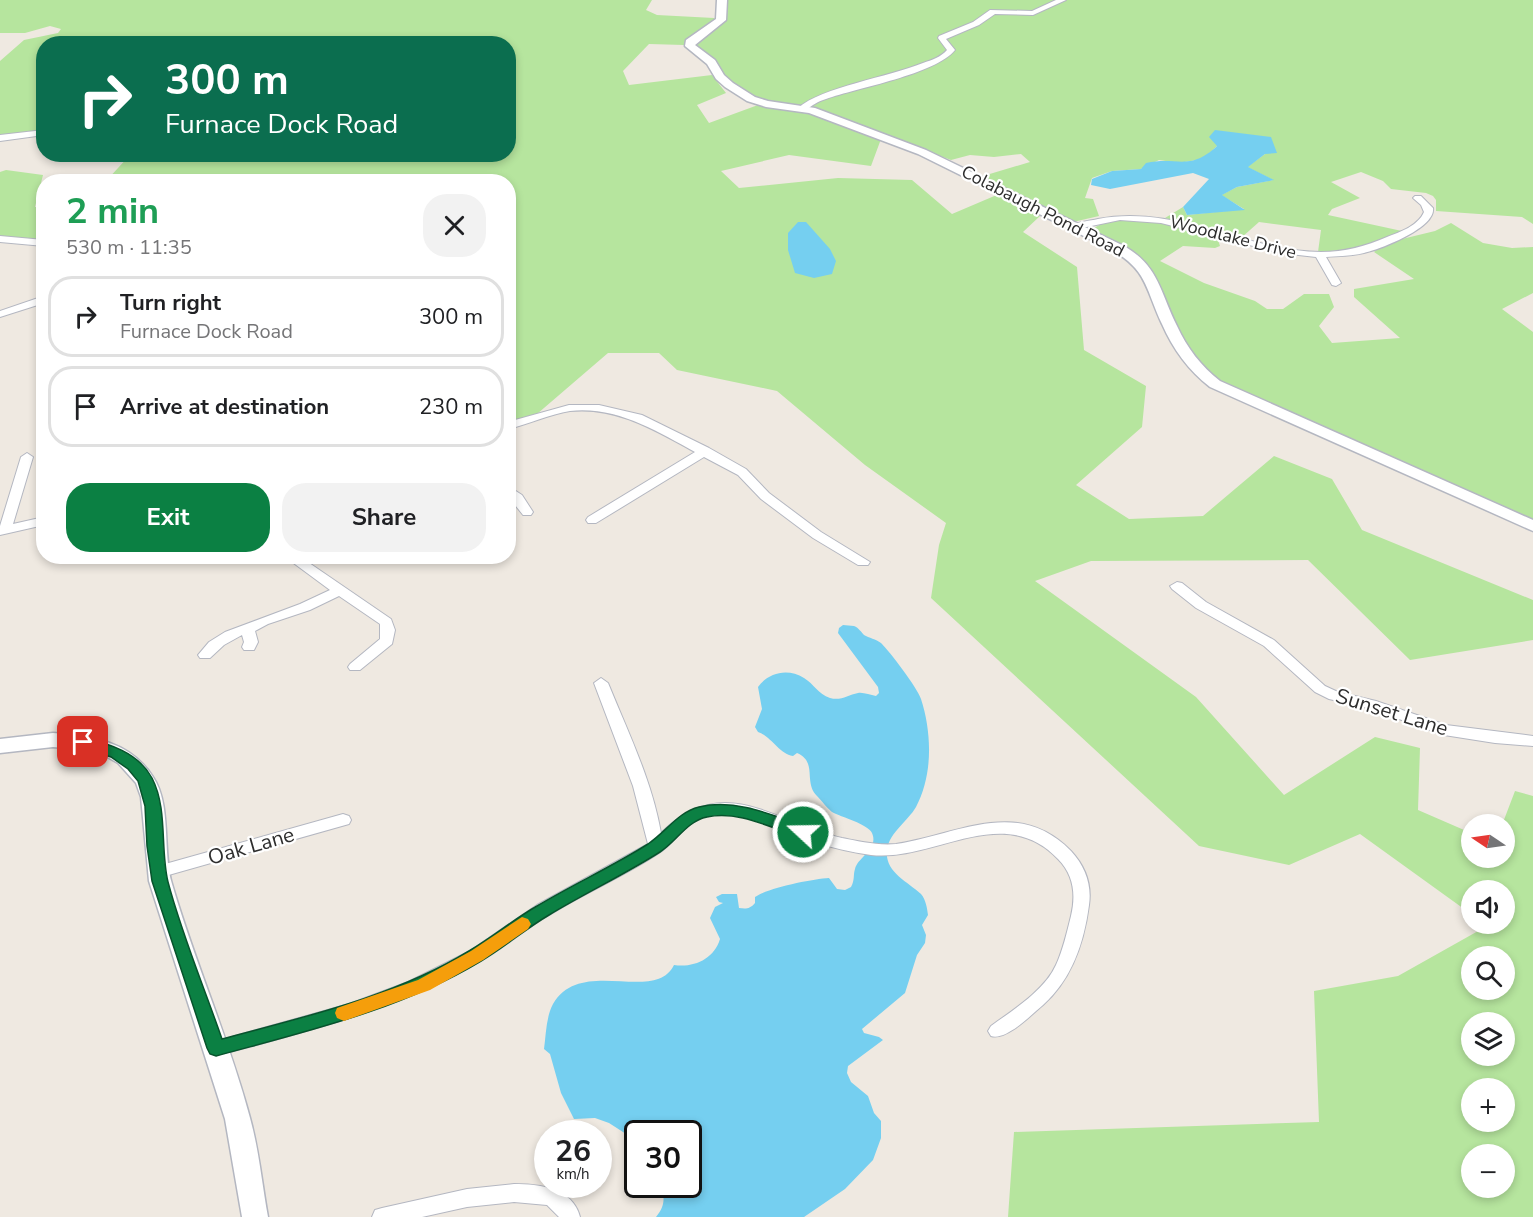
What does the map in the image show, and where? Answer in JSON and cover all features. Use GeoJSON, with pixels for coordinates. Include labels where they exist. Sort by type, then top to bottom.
{"type":"FeatureCollection","features":[{"type":"Feature","properties":{"kind":"street","name":"Colabaugh Pond Road"},"geometry":{"type":"LineString","coordinates":[[722,0],[722,20],[690,42],[692,49],[711,62],[729,86],[751,99],[766,104],[802,108],[825,115],[948,163],[1121,249],[1145,268],[1168,323],[1186,354],[1197,369],[1215,384],[1533,526]]}},
{"type":"Feature","properties":{"kind":"street"},"geometry":{"type":"LineString","coordinates":[[802,108],[820,98],[911,71],[945,57],[951,50],[942,38],[986,20],[993,12],[1033,13],[1062,0]]}},
{"type":"Feature","properties":{"kind":"street"},"geometry":{"type":"LineString","coordinates":[[0,138],[36,133]]}},
{"type":"Feature","properties":{"kind":"street","name":"Woodlake Drive"},"geometry":{"type":"LineString","coordinates":[[1077,226],[1097,219],[1119,216],[1143,217],[1186,225],[1276,250],[1320,256],[1353,254],[1374,248],[1410,231],[1428,217],[1428,205],[1418,198]]}},
{"type":"Feature","properties":{"kind":"street"},"geometry":{"type":"LineString","coordinates":[[0,239],[36,242]]}},
{"type":"Feature","properties":{"kind":"street"},"geometry":{"type":"LineString","coordinates":[[1320,256],[1336,283]]}},
{"type":"Feature","properties":{"kind":"street"},"geometry":{"type":"LineString","coordinates":[[0,314],[36,302]]}},
{"type":"Feature","properties":{"kind":"street"},"geometry":{"type":"LineString","coordinates":[[516,424],[569,408],[599,408],[638,417],[742,472],[765,496],[817,535],[863,562]]}},
{"type":"Feature","properties":{"kind":"street"},"geometry":{"type":"LineString","coordinates":[[592,520],[705,451]]}},
{"type":"Feature","properties":{"kind":"street"},"geometry":{"type":"LineString","coordinates":[[3,530],[27,457]]}},
{"type":"Feature","properties":{"kind":"street"},"geometry":{"type":"LineString","coordinates":[[516,496],[527,512]]}},
{"type":"Feature","properties":{"kind":"street"},"geometry":{"type":"LineString","coordinates":[[3,530],[36,523]]}},
{"type":"Feature","properties":{"kind":"street"},"geometry":{"type":"LineString","coordinates":[[301,564],[386,622],[387,641],[355,668]]}},
{"type":"Feature","properties":{"kind":"street","name":"Sunset Lane"},"geometry":{"type":"LineString","coordinates":[[1177,586],[1201,604],[1269,643],[1320,689],[1334,696],[1391,711],[1444,730],[1533,741]]}},
{"type":"Feature","properties":{"kind":"street"},"geometry":{"type":"LineString","coordinates":[[205,655],[216,642],[236,631],[248,629],[263,621],[305,607],[338,591]]}},
{"type":"Feature","properties":{"kind":"street"},"geometry":{"type":"LineString","coordinates":[[248,629],[251,642],[249,647]]}},
{"type":"Feature","properties":{"kind":"street"},"geometry":{"type":"LineString","coordinates":[[601,683],[627,749],[654,832],[656,847]]}},
{"type":"Feature","properties":{"kind":"street"},"geometry":{"type":"LineString","coordinates":[[0,746],[68,740],[105,748],[125,758],[139,771],[149,789],[158,872],[169,912],[238,1119],[255,1217]]}},
{"type":"Feature","properties":{"kind":"street"},"geometry":{"type":"LineString","coordinates":[[216,1048],[342,1014],[424,985],[477,956],[542,911],[656,847],[684,821],[700,812],[719,809],[750,813],[817,837],[863,847],[894,850],[989,828],[1015,828],[1046,838],[1056,845],[1076,871],[1082,892],[1079,916],[1061,974],[1020,1015],[997,1031]]}},
{"type":"Feature","properties":{"kind":"street","name":"Oak Lane"},"geometry":{"type":"LineString","coordinates":[[158,872],[343,820]]}},
{"type":"Feature","properties":{"kind":"street"},"geometry":{"type":"LineString","coordinates":[[382,1217],[477,1197],[511,1193],[539,1193],[554,1198],[571,1216]]}},
{"type":"Feature","properties":{"kind":"green space"},"geometry":{"type":"Polygon","coordinates":[[[0,0],[652,0],[646,10],[657,15],[714,18],[715,21],[689,37],[684,45],[649,44],[623,71],[629,85],[712,75],[726,93],[697,105],[709,123],[758,105],[815,115],[881,139],[871,166],[789,155],[721,171],[739,188],[838,178],[912,180],[952,214],[999,194],[1040,216],[1023,232],[1077,267],[1084,350],[1146,386],[1142,427],[1076,485],[1129,519],[1203,516],[1274,456],[1332,479],[1362,530],[1533,600],[1533,640],[1410,660],[1308,560],[1091,561],[1035,581],[1196,697],[1284,795],[1375,737],[1420,748],[1418,810],[1461,829],[1461,868],[1515,868],[1515,814],[1506,814],[1515,791],[1533,796],[1533,1217],[1008,1217],[1014,1132],[1319,1122],[1314,991],[1398,976],[1473,934],[1515,934],[1515,880],[1461,880],[1461,907],[1360,834],[1289,865],[1199,846],[931,598],[939,545],[946,523],[865,465],[777,391],[677,370],[659,353],[608,353],[537,414],[516,421],[516,174],[112,174],[124,162],[516,162],[516,36],[43,36],[58,33],[61,29],[50,26],[25,33],[0,33],[0,0]]]}},
{"type":"Feature","properties":{"kind":"green space"},"geometry":{"type":"Polygon","coordinates":[[[726,0],[1533,0],[1533,224],[1522,217],[1436,211],[1436,200],[1433,196],[1426,193],[1391,189],[1383,181],[1361,172],[1331,182],[1360,198],[1332,209],[1328,215],[1402,231],[1355,249],[1318,252],[1321,230],[1259,222],[1241,238],[1165,218],[1183,207],[1187,215],[1244,209],[1221,195],[1237,187],[1273,180],[1247,167],[1265,154],[1217,146],[1203,159],[1179,163],[1159,160],[1141,169],[1112,171],[1092,178],[1085,198],[1093,199],[1099,216],[1073,222],[983,176],[1030,162],[1021,154],[994,157],[970,155],[951,160],[810,108],[758,100],[728,82],[697,51],[693,41],[723,22],[726,17],[726,0]]]}},
{"type":"Feature","properties":{"kind":"green space"},"geometry":{"type":"Polygon","coordinates":[[[36,38],[36,132],[0,138],[0,61],[24,40],[36,38]]]}},
{"type":"Feature","properties":{"kind":"green space"},"geometry":{"type":"Polygon","coordinates":[[[6,170],[36,174],[36,240],[0,237],[0,172],[6,170]]]}},
{"type":"Feature","properties":{"kind":"green space"},"geometry":{"type":"Polygon","coordinates":[[[1122,220],[1171,225],[1218,240],[1220,246],[1215,248],[1183,246],[1160,261],[1204,283],[1255,301],[1267,309],[1283,309],[1304,294],[1329,294],[1334,307],[1319,326],[1332,343],[1400,338],[1354,297],[1354,289],[1414,279],[1374,252],[1377,249],[1402,239],[1435,231],[1451,223],[1483,243],[1512,248],[1533,247],[1533,293],[1502,309],[1533,332],[1533,522],[1222,383],[1201,364],[1186,344],[1149,267],[1127,248],[1090,230],[1103,223],[1122,220]]]}},
{"type":"Feature","properties":{"kind":"water"},"geometry":{"type":"Polygon","coordinates":[[[1215,130],[1271,137],[1277,153],[1265,154],[1248,167],[1274,180],[1237,187],[1222,195],[1245,210],[1187,215],[1183,207],[1209,179],[1193,173],[1110,189],[1091,185],[1092,179],[1112,171],[1141,169],[1146,163],[1157,161],[1183,162],[1199,159],[1217,146],[1209,137],[1215,130]]]}},
{"type":"Feature","properties":{"kind":"water"},"geometry":{"type":"Polygon","coordinates":[[[798,222],[806,222],[830,249],[836,261],[832,274],[814,278],[795,273],[788,250],[788,233],[798,222]]]}},
{"type":"Feature","properties":{"kind":"water"},"geometry":{"type":"Polygon","coordinates":[[[843,625],[854,626],[864,635],[877,640],[903,670],[921,699],[929,740],[928,768],[922,795],[913,812],[895,832],[887,849],[889,864],[893,870],[921,894],[925,901],[928,915],[922,925],[926,935],[925,943],[917,955],[905,993],[862,1029],[864,1033],[883,1040],[848,1066],[847,1073],[851,1082],[868,1096],[874,1113],[881,1121],[881,1138],[873,1160],[845,1189],[804,1217],[656,1217],[661,1209],[663,1198],[702,1198],[702,1120],[624,1120],[624,1133],[612,1125],[612,1120],[574,1119],[561,1093],[550,1054],[544,1049],[549,1015],[553,1004],[565,990],[581,983],[651,981],[664,976],[674,965],[689,965],[708,957],[720,939],[710,918],[715,907],[723,903],[719,902],[716,897],[722,894],[737,894],[739,908],[746,908],[753,905],[755,897],[761,894],[802,882],[829,878],[837,889],[845,890],[851,887],[857,865],[873,844],[872,833],[860,824],[830,811],[813,791],[809,767],[803,757],[797,753],[793,756],[788,755],[758,732],[755,727],[762,709],[758,687],[768,678],[779,673],[798,675],[822,694],[834,699],[860,693],[876,696],[879,693],[878,687],[838,633],[839,628],[843,625]]]}},
{"type":"Feature","properties":{"kind":"slow traffic"},"geometry":{"type":"LineString","coordinates":[[344,1013],[424,985],[477,956],[522,924]]}},
{"type":"Feature","properties":{"kind":"route"},"geometry":{"type":"LineString","coordinates":[[83,742],[105,748],[125,758],[139,771],[149,789],[153,806],[160,881],[216,1048],[334,1016],[424,985],[477,956],[542,911],[656,847],[684,821],[700,812],[719,809],[735,810],[767,818],[803,832]]}}]}
